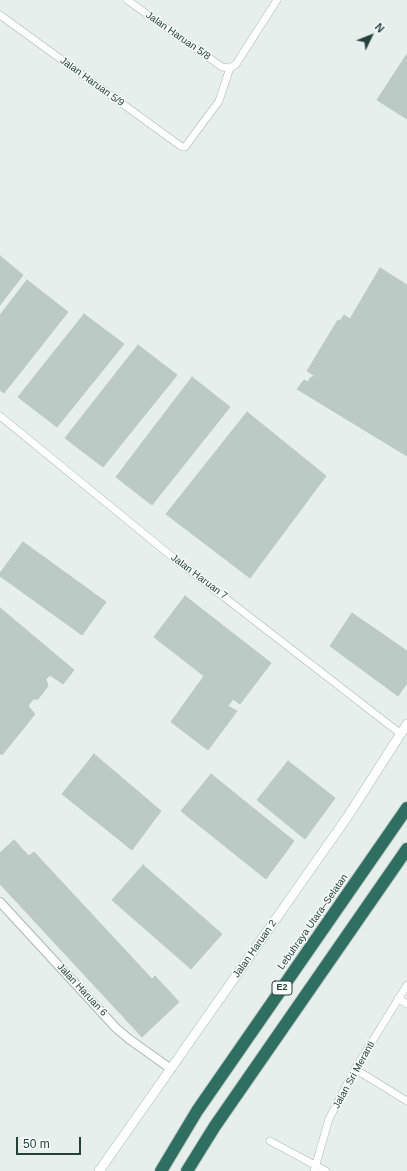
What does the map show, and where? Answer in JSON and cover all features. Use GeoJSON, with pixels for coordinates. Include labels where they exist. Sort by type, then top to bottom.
{"type":"FeatureCollection","features":[{"type":"Feature","properties":{"kind":"highway","name":"Lebuhraya Utara–Selatan"},"geometry":{"type":"LineString","coordinates":[[161,1171],[197,1111],[407,808]]}},
{"type":"Feature","properties":{"kind":"highway","name":"E2"},"geometry":{"type":"LineString","coordinates":[[187,1171],[215,1126],[407,849]]}},
{"type":"Feature","properties":{"kind":"main road","name":"Jalan Haruan 2"},"geometry":{"type":"LineString","coordinates":[[99,1171],[348,816],[407,724]]}},
{"type":"Feature","properties":{"kind":"street","name":"Jalan Haruan 5/8"},"geometry":{"type":"LineString","coordinates":[[127,0],[222,67],[230,68]]}},
{"type":"Feature","properties":{"kind":"street"},"geometry":{"type":"LineString","coordinates":[[230,68],[236,64],[276,0]]}},
{"type":"Feature","properties":{"kind":"street","name":"Jalan Haruan 5/9"},"geometry":{"type":"LineString","coordinates":[[0,15],[182,147],[185,147],[219,101],[230,68]]}},
{"type":"Feature","properties":{"kind":"street","name":"Jalan Haruan 7"},"geometry":{"type":"LineString","coordinates":[[0,416],[176,559],[401,734]]}},
{"type":"Feature","properties":{"kind":"street","name":"Jalan Haruan 6"},"geometry":{"type":"LineString","coordinates":[[0,902],[116,1028],[171,1069]]}},
{"type":"Feature","properties":{"kind":"street","name":"Jalan Sri Meranti"},"geometry":{"type":"LineString","coordinates":[[314,1168],[329,1119],[355,1069],[407,985]]}},
{"type":"Feature","properties":{"kind":"street"},"geometry":{"type":"LineString","coordinates":[[398,998],[407,1004]]}},
{"type":"Feature","properties":{"kind":"street"},"geometry":{"type":"LineString","coordinates":[[355,1069],[407,1101]]}},
{"type":"Feature","properties":{"kind":"street"},"geometry":{"type":"LineString","coordinates":[[270,1142],[314,1168],[326,1171]]}},
{"type":"Feature","properties":{"kind":"building"},"geometry":{"type":"Polygon","coordinates":[[[407,54],[407,119],[377,100],[407,54]]]}},
{"type":"Feature","properties":{"kind":"building"},"geometry":{"type":"Polygon","coordinates":[[[0,256],[23,275],[0,305],[0,256]]]}},
{"type":"Feature","properties":{"kind":"building"},"geometry":{"type":"Polygon","coordinates":[[[380,268],[407,285],[407,456],[297,389],[304,380],[308,382],[310,378],[315,376],[307,371],[338,320],[340,321],[344,315],[350,319],[380,268]]]}},
{"type":"Feature","properties":{"kind":"building"},"geometry":{"type":"Polygon","coordinates":[[[27,280],[68,312],[4,393],[0,390],[0,315],[27,280]]]}},
{"type":"Feature","properties":{"kind":"building"},"geometry":{"type":"Polygon","coordinates":[[[84,314],[124,344],[57,427],[18,397],[84,314]]]}},
{"type":"Feature","properties":{"kind":"building"},"geometry":{"type":"Polygon","coordinates":[[[138,345],[177,375],[103,467],[65,438],[138,345]]]}},
{"type":"Feature","properties":{"kind":"building"},"geometry":{"type":"Polygon","coordinates":[[[192,377],[230,407],[152,505],[116,477],[192,377]]]}},
{"type":"Feature","properties":{"kind":"building"},"geometry":{"type":"Polygon","coordinates":[[[247,412],[326,476],[250,578],[166,514],[247,412]]]}},
{"type":"Feature","properties":{"kind":"building"},"geometry":{"type":"Polygon","coordinates":[[[23,542],[106,602],[82,635],[0,576],[0,573],[23,542]]]}},
{"type":"Feature","properties":{"kind":"building"},"geometry":{"type":"Polygon","coordinates":[[[185,596],[271,663],[240,704],[233,699],[228,706],[237,711],[208,750],[171,722],[204,676],[154,637],[185,596]]]}},
{"type":"Feature","properties":{"kind":"building"},"geometry":{"type":"Polygon","coordinates":[[[0,608],[74,670],[63,684],[50,675],[46,679],[48,686],[38,699],[33,699],[28,706],[35,714],[2,755],[0,753],[0,608]]]}},
{"type":"Feature","properties":{"kind":"building"},"geometry":{"type":"Polygon","coordinates":[[[352,613],[407,651],[407,683],[398,696],[330,646],[352,613]]]}},
{"type":"Feature","properties":{"kind":"building"},"geometry":{"type":"Polygon","coordinates":[[[94,754],[161,811],[132,850],[62,794],[94,754]]]}},
{"type":"Feature","properties":{"kind":"building"},"geometry":{"type":"Polygon","coordinates":[[[288,761],[335,798],[305,839],[257,800],[288,761]]]}},
{"type":"Feature","properties":{"kind":"building"},"geometry":{"type":"Polygon","coordinates":[[[211,774],[294,841],[266,879],[181,811],[211,774]]]}},
{"type":"Feature","properties":{"kind":"building"},"geometry":{"type":"Polygon","coordinates":[[[14,840],[29,856],[34,852],[152,979],[155,976],[179,1002],[142,1037],[0,884],[0,853],[14,840]]]}},
{"type":"Feature","properties":{"kind":"building"},"geometry":{"type":"Polygon","coordinates":[[[143,865],[222,934],[191,969],[112,900],[143,865]]]}}]}
